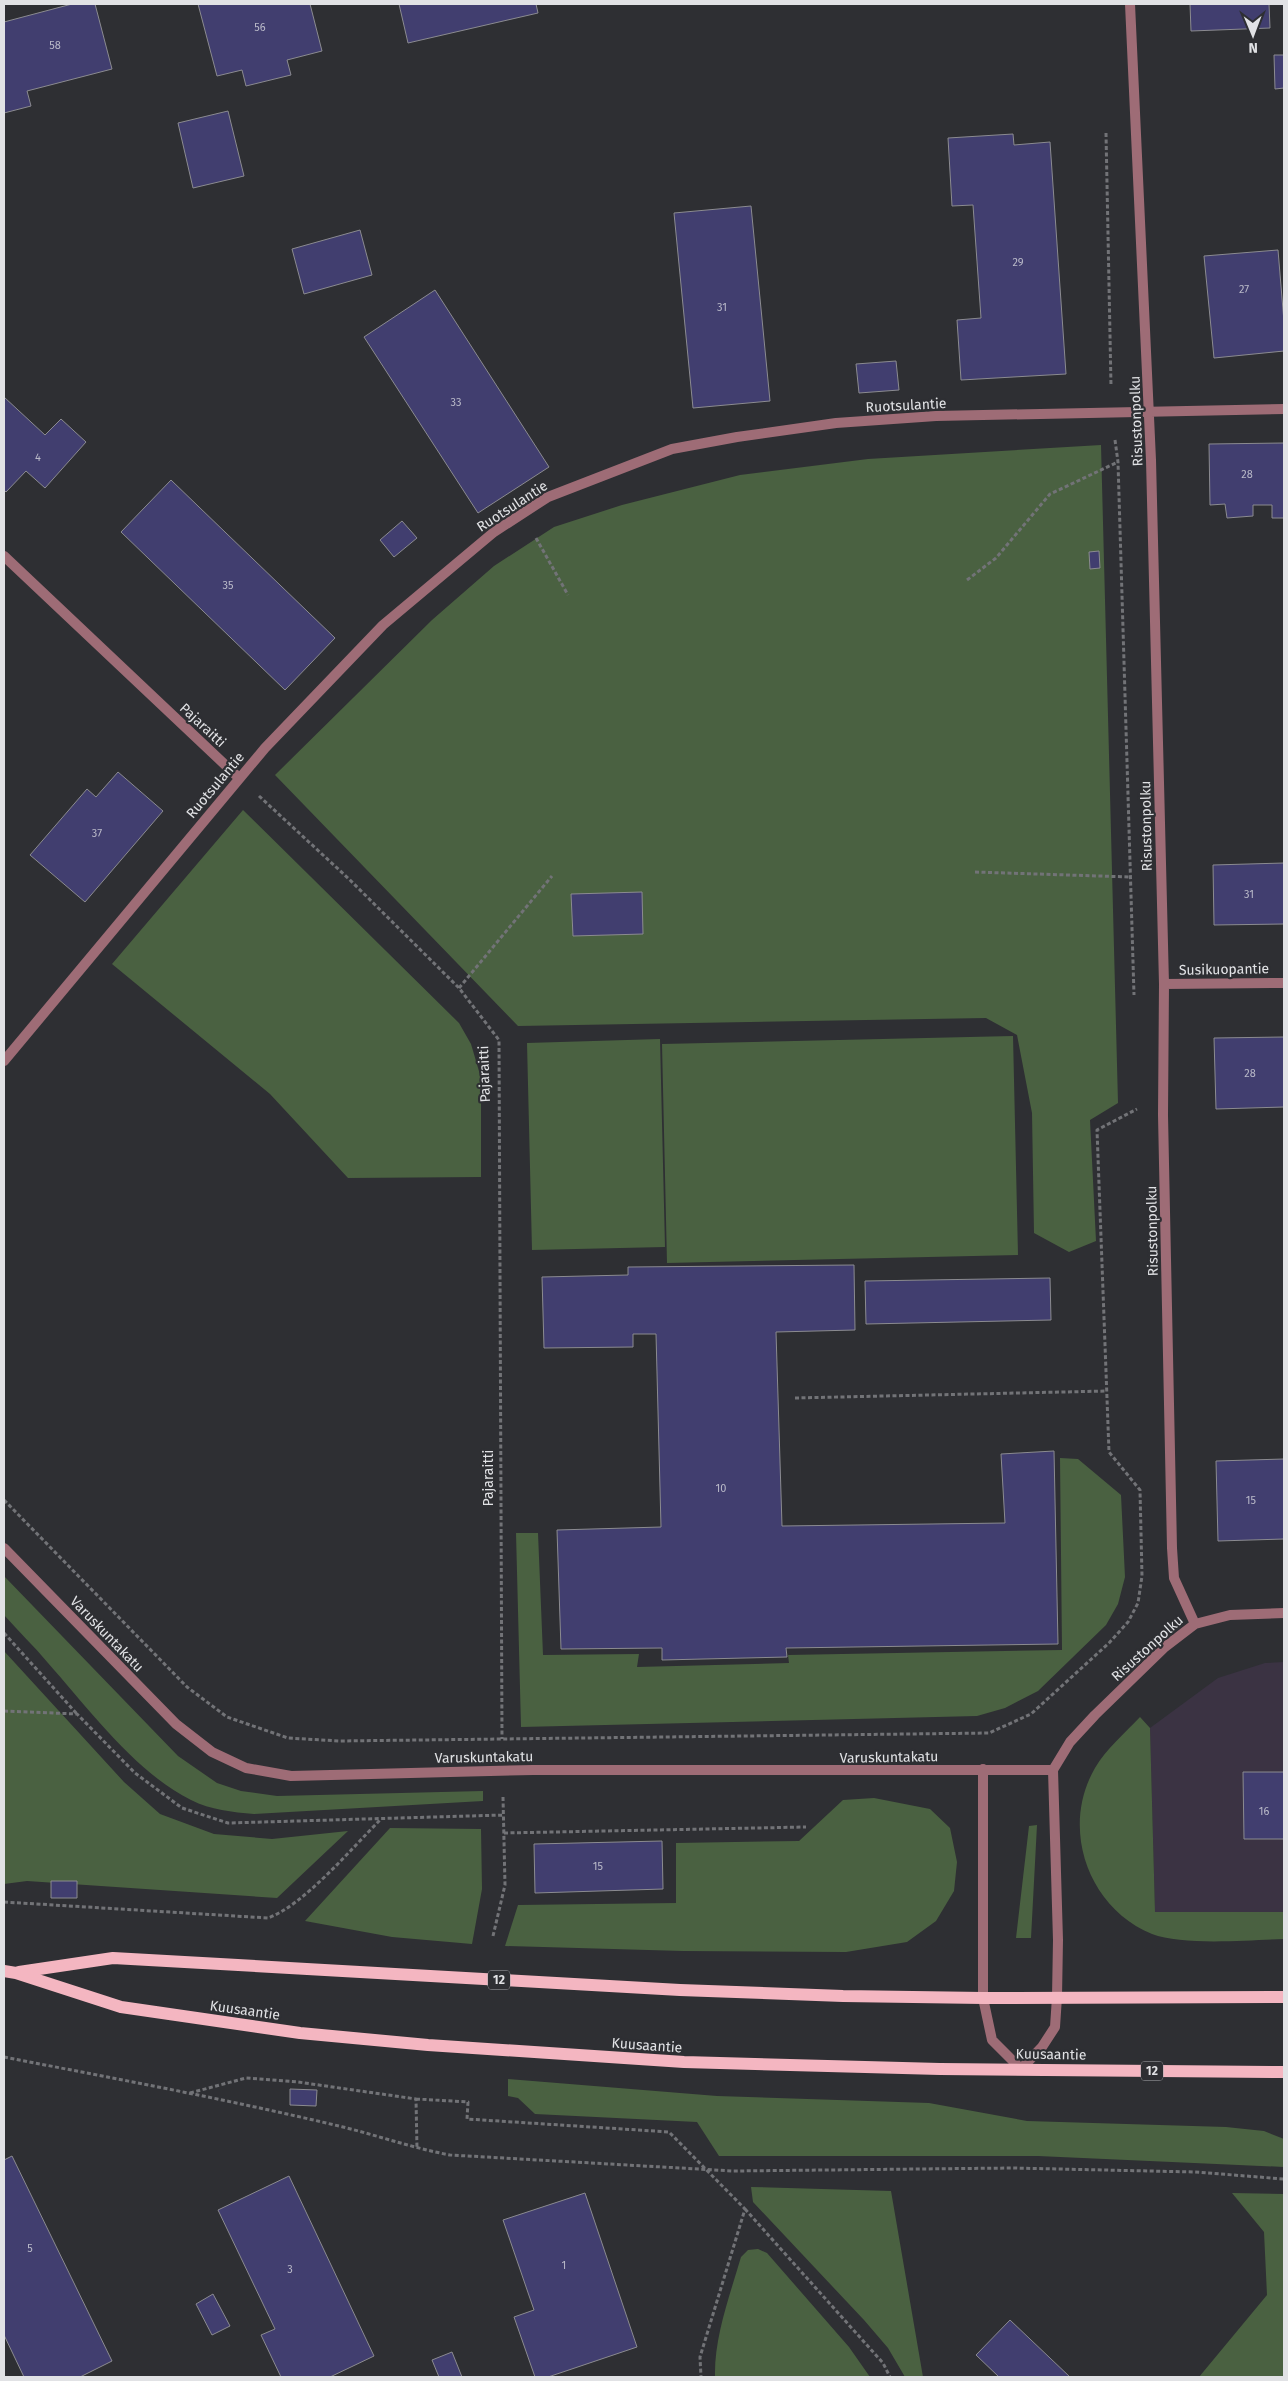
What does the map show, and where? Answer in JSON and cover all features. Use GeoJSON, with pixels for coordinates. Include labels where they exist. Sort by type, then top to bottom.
{"type":"FeatureCollection","features":[{"type":"Feature","properties":{"kind":"main road","name":"Kuusaantie"},"geometry":{"type":"LineString","coordinates":[[10,1972],[113,1958],[680,1990],[983,1998],[1284,1997]]}},
{"type":"Feature","properties":{"kind":"main road","name":"Kuusaantie"},"geometry":{"type":"LineString","coordinates":[[10,1972],[121,2007],[300,2033],[408,2043],[684,2062],[1284,2072]]}},
{"type":"Feature","properties":{"kind":"street","name":"Risustonpolku"},"geometry":{"type":"LineString","coordinates":[[1053,1770],[1070,1742],[1095,1715],[1165,1647],[1195,1624],[1174,1578],[1172,1548],[1163,1115],[1164,984],[1149,410],[1130,4]]}},
{"type":"Feature","properties":{"kind":"street","name":"Ruotsulantie"},"geometry":{"type":"LineString","coordinates":[[4,1062],[238,777],[383,626],[494,532],[548,497],[672,450],[737,437],[863,421],[936,416],[1149,410],[1284,409]]}},
{"type":"Feature","properties":{"kind":"street","name":"Pajaraitti"},"geometry":{"type":"LineString","coordinates":[[4,556],[238,777]]}},
{"type":"Feature","properties":{"kind":"street","name":"Susikuopantie"},"geometry":{"type":"LineString","coordinates":[[1164,984],[1284,983]]}},
{"type":"Feature","properties":{"kind":"street","name":"Varuskuntakatu"},"geometry":{"type":"LineString","coordinates":[[4,1548],[176,1724],[212,1752],[246,1768],[291,1776],[533,1770],[1053,1770]]}},
{"type":"Feature","properties":{"kind":"street"},"geometry":{"type":"LineString","coordinates":[[1195,1624],[1230,1615],[1284,1613]]}},
{"type":"Feature","properties":{"kind":"street"},"geometry":{"type":"LineString","coordinates":[[983,1769],[983,1998],[985,2017],[992,2040],[1021,2069],[1042,2047],[1055,2027],[1058,1997],[1053,1770]]}},
{"type":"Feature","properties":{"kind":"path"},"geometry":{"type":"LineString","coordinates":[[1106,123],[1111,412],[1118,462],[1134,1003]]}},
{"type":"Feature","properties":{"kind":"path"},"geometry":{"type":"LineString","coordinates":[[967,580],[996,558],[1050,494],[1118,462]]}},
{"type":"Feature","properties":{"kind":"path"},"geometry":{"type":"LineString","coordinates":[[522,513],[568,595]]}},
{"type":"Feature","properties":{"kind":"path","name":"Pajaraitti"},"geometry":{"type":"LineString","coordinates":[[238,777],[349,879],[459,988],[499,1040],[502,1738]]}},
{"type":"Feature","properties":{"kind":"path"},"geometry":{"type":"LineString","coordinates":[[976,872],[1130,876]]}},
{"type":"Feature","properties":{"kind":"path"},"geometry":{"type":"LineString","coordinates":[[459,988],[552,876]]}},
{"type":"Feature","properties":{"kind":"path"},"geometry":{"type":"LineString","coordinates":[[4,1500],[187,1687],[227,1717],[288,1738],[339,1741],[989,1733],[1032,1714],[1109,1644],[1128,1622],[1138,1603],[1142,1576],[1140,1490],[1109,1452],[1096,1130],[1138,1108],[1137,1099]]}},
{"type":"Feature","properties":{"kind":"path"},"geometry":{"type":"LineString","coordinates":[[794,1398],[1107,1390]]}},
{"type":"Feature","properties":{"kind":"path"},"geometry":{"type":"LineString","coordinates":[[4,1633],[76,1714]]}},
{"type":"Feature","properties":{"kind":"path"},"geometry":{"type":"LineString","coordinates":[[494,1936],[505,1885],[503,1815]]}},
{"type":"Feature","properties":{"kind":"path"},"geometry":{"type":"LineString","coordinates":[[4,1902],[268,1918],[282,1913],[309,1890],[381,1820]]}},
{"type":"Feature","properties":{"kind":"path"},"geometry":{"type":"LineString","coordinates":[[504,1833],[806,1827]]}},
{"type":"Feature","properties":{"kind":"path"},"geometry":{"type":"LineString","coordinates":[[4,2057],[189,2093],[345,2127],[417,2149],[450,2155],[733,2171],[1013,2168],[1195,2172],[1284,2179]]}},
{"type":"Feature","properties":{"kind":"path"},"geometry":{"type":"LineString","coordinates":[[189,2093],[246,2078],[298,2082],[416,2099],[468,2102],[466,2119],[669,2132],[745,2209],[883,2363],[890,2377]]}},
{"type":"Feature","properties":{"kind":"path"},"geometry":{"type":"LineString","coordinates":[[416,2099],[417,2149]]}},
{"type":"Feature","properties":{"kind":"path"},"geometry":{"type":"LineString","coordinates":[[701,2377],[700,2357],[745,2209]]}},
{"type":"Feature","properties":{"kind":"shaded area"},"geometry":{"type":"Polygon","coordinates":[[[1284,1662],[1284,1912],[1155,1912],[1150,1728],[1218,1678],[1265,1663],[1284,1662]]]}},
{"type":"Feature","properties":{"kind":"green space"},"geometry":{"type":"Polygon","coordinates":[[[1101,445],[1118,1103],[1090,1120],[1096,1241],[1069,1252],[1034,1233],[1032,1113],[1017,1035],[986,1018],[518,1026],[275,775],[432,620],[494,566],[554,527],[622,505],[740,475],[868,459],[1101,445]]]}},
{"type":"Feature","properties":{"kind":"green space"},"geometry":{"type":"Polygon","coordinates":[[[243,810],[459,1023],[471,1044],[481,1078],[481,1177],[348,1178],[270,1094],[112,964],[243,810]]]}},
{"type":"Feature","properties":{"kind":"green space"},"geometry":{"type":"Polygon","coordinates":[[[1013,1036],[1018,1255],[667,1263],[662,1044],[1013,1036]]]}},
{"type":"Feature","properties":{"kind":"green space"},"geometry":{"type":"Polygon","coordinates":[[[660,1039],[665,1247],[532,1250],[527,1043],[660,1039]]]}},
{"type":"Feature","properties":{"kind":"green space"},"geometry":{"type":"Polygon","coordinates":[[[1060,1458],[1078,1459],[1121,1495],[1125,1577],[1118,1604],[1106,1625],[1038,1691],[1005,1708],[977,1716],[521,1727],[516,1533],[538,1533],[543,1655],[639,1654],[637,1667],[789,1663],[788,1655],[1062,1650],[1060,1458]]]}},
{"type":"Feature","properties":{"kind":"green space"},"geometry":{"type":"Polygon","coordinates":[[[4,1576],[178,1756],[217,1783],[241,1791],[277,1796],[483,1791],[483,1801],[254,1814],[214,1808],[191,1800],[151,1774],[132,1757],[4,1615],[4,1576]]]}},
{"type":"Feature","properties":{"kind":"green space"},"geometry":{"type":"Polygon","coordinates":[[[4,1651],[124,1782],[160,1814],[214,1834],[272,1839],[348,1831],[277,1898],[27,1881],[4,1884],[4,1651]]]}},
{"type":"Feature","properties":{"kind":"green space"},"geometry":{"type":"Polygon","coordinates":[[[1140,1717],[1150,1728],[1155,1912],[1284,1912],[1284,1939],[1198,1941],[1165,1938],[1152,1934],[1130,1922],[1111,1906],[1097,1886],[1086,1864],[1081,1840],[1080,1816],[1085,1791],[1099,1761],[1140,1717]]]}},
{"type":"Feature","properties":{"kind":"green space"},"geometry":{"type":"Polygon","coordinates":[[[874,1798],[930,1809],[950,1828],[957,1862],[954,1891],[936,1921],[907,1942],[846,1952],[683,1951],[505,1946],[518,1905],[676,1903],[676,1843],[799,1841],[843,1800],[874,1798]]]}},
{"type":"Feature","properties":{"kind":"green space"},"geometry":{"type":"Polygon","coordinates":[[[1037,1825],[1031,1938],[1016,1938],[1029,1826],[1037,1825]]]}},
{"type":"Feature","properties":{"kind":"green space"},"geometry":{"type":"Polygon","coordinates":[[[390,1828],[481,1829],[482,1889],[472,1944],[392,1937],[305,1921],[390,1828]]]}},
{"type":"Feature","properties":{"kind":"green space"},"geometry":{"type":"Polygon","coordinates":[[[508,2079],[717,2096],[929,2103],[1027,2121],[1226,2127],[1264,2131],[1284,2139],[1284,2167],[1038,2156],[719,2156],[697,2122],[535,2114],[518,2098],[508,2096],[508,2079]]]}},
{"type":"Feature","properties":{"kind":"green space"},"geometry":{"type":"Polygon","coordinates":[[[751,2187],[891,2191],[923,2377],[905,2377],[888,2348],[864,2320],[753,2202],[751,2187]]]}},
{"type":"Feature","properties":{"kind":"green space"},"geometry":{"type":"Polygon","coordinates":[[[1232,2193],[1284,2194],[1284,2377],[1199,2377],[1267,2295],[1264,2232],[1232,2193]]]}},
{"type":"Feature","properties":{"kind":"green space"},"geometry":{"type":"Polygon","coordinates":[[[758,2249],[767,2253],[849,2347],[870,2377],[715,2377],[715,2362],[720,2331],[741,2257],[748,2250],[758,2249]]]}},
{"type":"Feature","properties":{"kind":"building"},"geometry":{"type":"Polygon","coordinates":[[[72,4],[95,4],[112,69],[27,91],[31,106],[4,113],[4,22],[72,4]]]}},
{"type":"Feature","properties":{"kind":"building"},"geometry":{"type":"Polygon","coordinates":[[[198,4],[310,4],[322,51],[287,60],[291,75],[246,86],[242,70],[217,76],[198,4]]]}},
{"type":"Feature","properties":{"kind":"building"},"geometry":{"type":"Polygon","coordinates":[[[399,4],[536,4],[538,13],[408,43],[399,4]]]}},
{"type":"Feature","properties":{"kind":"building"},"geometry":{"type":"Polygon","coordinates":[[[1190,4],[1269,4],[1270,28],[1191,31],[1190,4]]]}},
{"type":"Feature","properties":{"kind":"building"},"geometry":{"type":"Polygon","coordinates":[[[1274,55],[1284,55],[1284,88],[1275,89],[1274,55]]]}},
{"type":"Feature","properties":{"kind":"building"},"geometry":{"type":"Polygon","coordinates":[[[228,111],[244,176],[193,188],[178,123],[228,111]]]}},
{"type":"Feature","properties":{"kind":"building"},"geometry":{"type":"Polygon","coordinates":[[[1013,134],[1014,145],[1050,142],[1066,374],[961,380],[957,320],[981,318],[973,205],[952,206],[948,138],[1013,134]]]}},
{"type":"Feature","properties":{"kind":"building"},"geometry":{"type":"Polygon","coordinates":[[[751,206],[770,401],[693,408],[674,213],[751,206]]]}},
{"type":"Feature","properties":{"kind":"building"},"geometry":{"type":"Polygon","coordinates":[[[360,230],[372,275],[304,294],[292,249],[360,230]]]}},
{"type":"Feature","properties":{"kind":"building"},"geometry":{"type":"Polygon","coordinates":[[[1278,250],[1284,322],[1284,351],[1214,358],[1204,256],[1278,250]]]}},
{"type":"Feature","properties":{"kind":"building"},"geometry":{"type":"Polygon","coordinates":[[[435,290],[549,467],[478,513],[364,337],[435,290]]]}},
{"type":"Feature","properties":{"kind":"building"},"geometry":{"type":"Polygon","coordinates":[[[896,361],[899,390],[859,393],[856,364],[896,361]]]}},
{"type":"Feature","properties":{"kind":"building"},"geometry":{"type":"Polygon","coordinates":[[[4,397],[45,435],[61,419],[86,442],[45,488],[26,471],[6,492],[4,490],[4,397]]]}},
{"type":"Feature","properties":{"kind":"building"},"geometry":{"type":"Polygon","coordinates":[[[1284,443],[1284,518],[1272,518],[1272,505],[1253,505],[1253,516],[1227,518],[1225,504],[1210,505],[1209,444],[1284,443]]]}},
{"type":"Feature","properties":{"kind":"building"},"geometry":{"type":"Polygon","coordinates":[[[171,480],[335,638],[285,690],[121,532],[171,480]]]}},
{"type":"Feature","properties":{"kind":"building"},"geometry":{"type":"Polygon","coordinates":[[[402,521],[417,538],[394,557],[380,540],[402,521]]]}},
{"type":"Feature","properties":{"kind":"building"},"geometry":{"type":"Polygon","coordinates":[[[1099,551],[1100,568],[1090,569],[1089,552],[1099,551]]]}},
{"type":"Feature","properties":{"kind":"building"},"geometry":{"type":"Polygon","coordinates":[[[118,772],[163,811],[85,902],[30,855],[87,789],[96,797],[118,772]]]}},
{"type":"Feature","properties":{"kind":"building"},"geometry":{"type":"Polygon","coordinates":[[[1284,863],[1284,924],[1214,925],[1213,865],[1284,863]]]}},
{"type":"Feature","properties":{"kind":"building"},"geometry":{"type":"Polygon","coordinates":[[[642,892],[643,934],[573,936],[571,894],[642,892]]]}},
{"type":"Feature","properties":{"kind":"building"},"geometry":{"type":"Polygon","coordinates":[[[1284,1037],[1284,1107],[1216,1109],[1214,1038],[1284,1037]]]}},
{"type":"Feature","properties":{"kind":"building"},"geometry":{"type":"Polygon","coordinates":[[[854,1265],[855,1330],[776,1332],[782,1526],[1005,1523],[1001,1454],[1054,1451],[1058,1644],[786,1648],[787,1657],[662,1660],[662,1648],[561,1649],[557,1530],[661,1527],[656,1334],[633,1334],[633,1347],[544,1348],[542,1277],[628,1275],[628,1267],[854,1265]]]}},
{"type":"Feature","properties":{"kind":"building"},"geometry":{"type":"Polygon","coordinates":[[[1050,1278],[1051,1320],[866,1324],[865,1281],[1050,1278]]]}},
{"type":"Feature","properties":{"kind":"building"},"geometry":{"type":"Polygon","coordinates":[[[1284,1459],[1284,1539],[1218,1541],[1216,1461],[1284,1459]]]}},
{"type":"Feature","properties":{"kind":"building"},"geometry":{"type":"Polygon","coordinates":[[[1243,1772],[1284,1772],[1284,1839],[1244,1839],[1243,1772]]]}},
{"type":"Feature","properties":{"kind":"building"},"geometry":{"type":"Polygon","coordinates":[[[662,1841],[663,1889],[535,1893],[534,1844],[662,1841]]]}},
{"type":"Feature","properties":{"kind":"building"},"geometry":{"type":"Polygon","coordinates":[[[51,1881],[77,1881],[77,1898],[51,1898],[51,1881]]]}},
{"type":"Feature","properties":{"kind":"building"},"geometry":{"type":"Polygon","coordinates":[[[290,2089],[317,2090],[316,2106],[290,2105],[290,2089]]]}},
{"type":"Feature","properties":{"kind":"building"},"geometry":{"type":"Polygon","coordinates":[[[12,2156],[112,2361],[80,2377],[24,2377],[4,2335],[4,2160],[12,2156]]]}},
{"type":"Feature","properties":{"kind":"building"},"geometry":{"type":"Polygon","coordinates":[[[289,2176],[374,2356],[330,2377],[281,2377],[261,2335],[275,2329],[218,2210],[289,2176]]]}},
{"type":"Feature","properties":{"kind":"building"},"geometry":{"type":"Polygon","coordinates":[[[585,2193],[637,2347],[548,2377],[535,2377],[514,2317],[534,2310],[503,2220],[585,2193]]]}},
{"type":"Feature","properties":{"kind":"building"},"geometry":{"type":"Polygon","coordinates":[[[213,2294],[230,2326],[212,2335],[196,2304],[213,2294]]]}},
{"type":"Feature","properties":{"kind":"building"},"geometry":{"type":"Polygon","coordinates":[[[1010,2320],[1070,2377],[999,2377],[976,2355],[1010,2320]]]}},
{"type":"Feature","properties":{"kind":"building"},"geometry":{"type":"Polygon","coordinates":[[[452,2352],[462,2377],[439,2377],[432,2360],[452,2352]]]}}]}
